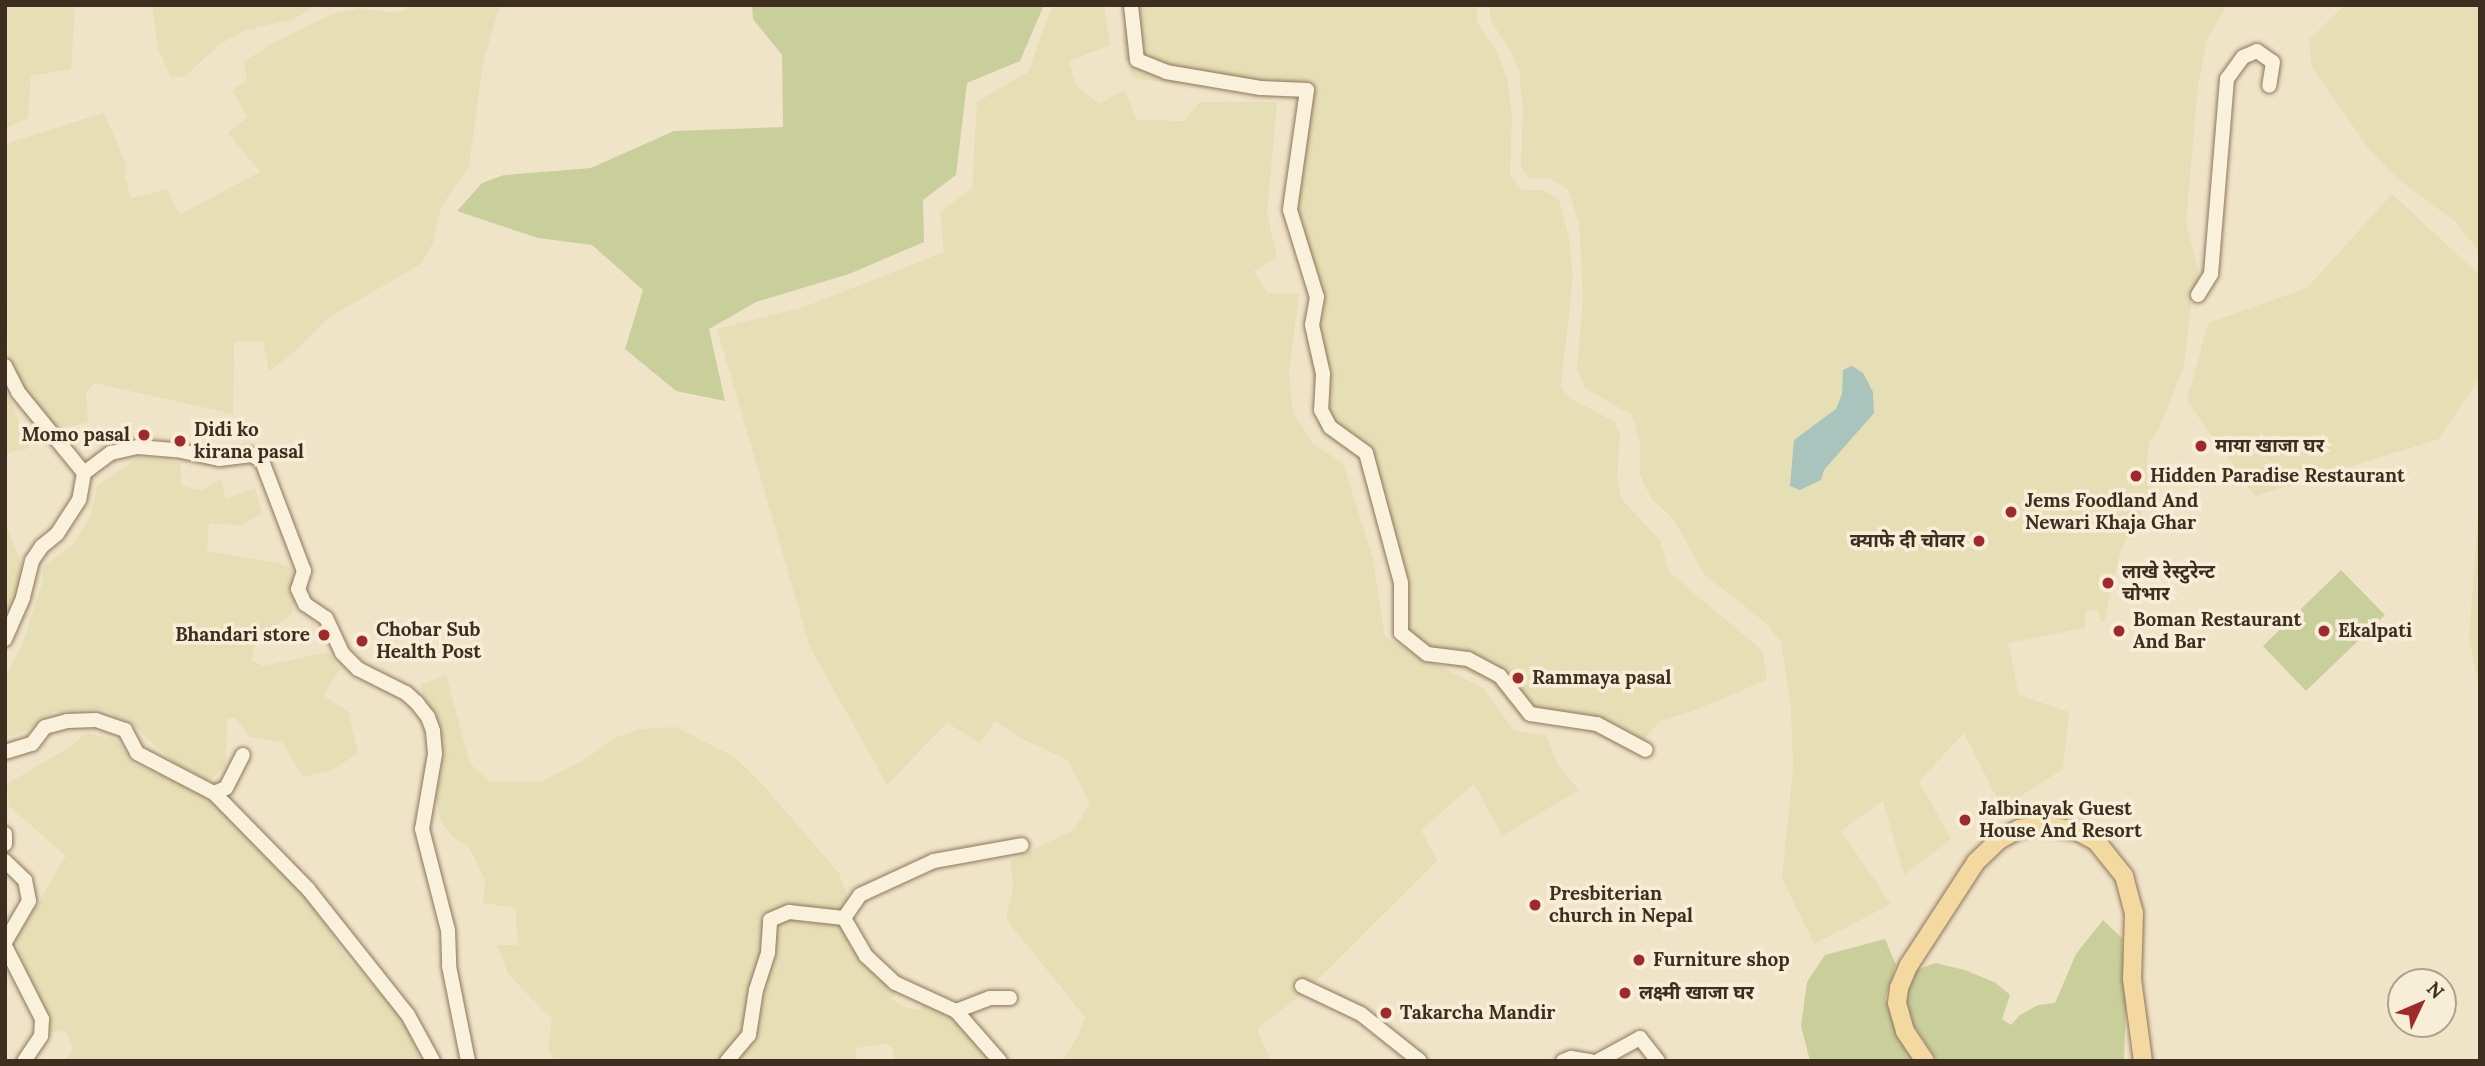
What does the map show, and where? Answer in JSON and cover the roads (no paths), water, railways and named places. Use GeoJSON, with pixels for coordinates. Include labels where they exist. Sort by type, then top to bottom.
{"type":"FeatureCollection","features":[{"type":"Feature","properties":{"kind":"main road"},"geometry":{"type":"LineString","coordinates":[[1925,1061],[1905,1031],[1897,1003],[1899,988],[1909,965],[1976,862],[2009,834],[2040,825],[2077,831],[2096,841],[2124,876],[2134,913],[2132,979],[2143,1061]]}},
{"type":"Feature","properties":{"kind":"street"},"geometry":{"type":"LineString","coordinates":[[1131,5],[1137,60],[1166,72],[1261,88],[1307,90],[1290,210],[1317,297],[1312,325],[1323,374],[1321,410],[1330,427],[1366,453],[1401,583],[1401,633],[1427,654],[1468,659],[1500,676],[1530,714],[1597,724],[1646,750]]}},
{"type":"Feature","properties":{"kind":"street"},"geometry":{"type":"LineString","coordinates":[[2198,295],[2211,274],[2227,79],[2243,57],[2257,51],[2273,62],[2269,86]]}},
{"type":"Feature","properties":{"kind":"street"},"geometry":{"type":"LineString","coordinates":[[5,366],[18,392],[84,473]]}},
{"type":"Feature","properties":{"kind":"street"},"geometry":{"type":"LineString","coordinates":[[5,639],[23,598],[32,561],[42,546],[57,534],[79,500],[84,473],[111,453],[138,447],[176,450],[219,459],[252,456],[262,461],[304,571],[298,589],[305,604],[326,618],[342,653],[358,670],[406,692],[428,717],[433,731],[435,754],[422,829],[448,930],[449,966],[468,1061]]}},
{"type":"Feature","properties":{"kind":"street"},"geometry":{"type":"LineString","coordinates":[[5,752],[32,744],[45,727],[67,720],[96,720],[125,730],[137,753],[214,793],[308,889],[408,1015],[433,1061]]}},
{"type":"Feature","properties":{"kind":"street"},"geometry":{"type":"LineString","coordinates":[[214,793],[226,788],[243,755]]}},
{"type":"Feature","properties":{"kind":"street"},"geometry":{"type":"LineString","coordinates":[[5,834],[5,844]]}},
{"type":"Feature","properties":{"kind":"street"},"geometry":{"type":"LineString","coordinates":[[844,918],[860,895],[921,866],[959,855],[1022,845]]}},
{"type":"Feature","properties":{"kind":"street"},"geometry":{"type":"LineString","coordinates":[[5,861],[25,880],[29,901],[5,944],[43,1019],[41,1036],[24,1061]]}},
{"type":"Feature","properties":{"kind":"street"},"geometry":{"type":"LineString","coordinates":[[727,1061],[749,1035],[755,990],[768,953],[770,920],[789,912],[844,918]]}},
{"type":"Feature","properties":{"kind":"street"},"geometry":{"type":"LineString","coordinates":[[844,918],[866,956],[895,983],[956,1011],[1000,1061]]}},
{"type":"Feature","properties":{"kind":"street"},"geometry":{"type":"LineString","coordinates":[[1302,986],[1361,1014],[1420,1061]]}},
{"type":"Feature","properties":{"kind":"street"},"geometry":{"type":"LineString","coordinates":[[956,1011],[990,998],[1010,998]]}},
{"type":"Feature","properties":{"kind":"street"},"geometry":{"type":"LineString","coordinates":[[1598,1061],[1640,1038],[1658,1061]]}},
{"type":"Feature","properties":{"kind":"street"},"geometry":{"type":"LineString","coordinates":[[1563,1061],[1572,1058],[1591,1061]]}},
{"type":"Feature","properties":{"kind":"water"},"geometry":{"type":"Polygon","coordinates":[[[1852,366],[1863,373],[1873,392],[1874,413],[1824,470],[1821,480],[1800,490],[1790,486],[1794,440],[1836,409],[1842,394],[1843,370],[1852,366]]]}},
{"type":"Feature","properties":{"kind":"place","name":"Momo pasal"},"geometry":{"type":"Point","coordinates":[144,435]}},
{"type":"Feature","properties":{"kind":"place","name":"Didi ko kirana pasal"},"geometry":{"type":"Point","coordinates":[180,441]}},
{"type":"Feature","properties":{"kind":"place","name":"माया खाजा घर"},"geometry":{"type":"Point","coordinates":[2201,446]}},
{"type":"Feature","properties":{"kind":"place","name":"Hidden Paradise Restaurant"},"geometry":{"type":"Point","coordinates":[2136,476]}},
{"type":"Feature","properties":{"kind":"place","name":"Jems Foodland And Newari Khaja Ghar"},"geometry":{"type":"Point","coordinates":[2011,512]}},
{"type":"Feature","properties":{"kind":"place","name":"क्याफे दी चोवार"},"geometry":{"type":"Point","coordinates":[1979,541]}},
{"type":"Feature","properties":{"kind":"place","name":"लाखे रेस्टुरेन्ट चोभार"},"geometry":{"type":"Point","coordinates":[2108,583]}},
{"type":"Feature","properties":{"kind":"place","name":"Boman Restaurant And Bar"},"geometry":{"type":"Point","coordinates":[2119,631]}},
{"type":"Feature","properties":{"kind":"place","name":"Ekalpati"},"geometry":{"type":"Point","coordinates":[2324,631]}},
{"type":"Feature","properties":{"kind":"place","name":"Bhandari store"},"geometry":{"type":"Point","coordinates":[324,635]}},
{"type":"Feature","properties":{"kind":"place","name":"Chobar Sub Health Post"},"geometry":{"type":"Point","coordinates":[362,641]}},
{"type":"Feature","properties":{"kind":"place","name":"Rammaya pasal"},"geometry":{"type":"Point","coordinates":[1518,678]}},
{"type":"Feature","properties":{"kind":"place","name":"Jalbinayak Guest House And Resort"},"geometry":{"type":"Point","coordinates":[1965,820]}},
{"type":"Feature","properties":{"kind":"place","name":"Presbiterian church in Nepal"},"geometry":{"type":"Point","coordinates":[1535,905]}},
{"type":"Feature","properties":{"kind":"place","name":"Furniture shop"},"geometry":{"type":"Point","coordinates":[1639,960]}},
{"type":"Feature","properties":{"kind":"place","name":"लक्ष्मी खाजा घर"},"geometry":{"type":"Point","coordinates":[1625,993]}},
{"type":"Feature","properties":{"kind":"place","name":"Takarcha Mandir"},"geometry":{"type":"Point","coordinates":[1386,1013]}}]}
